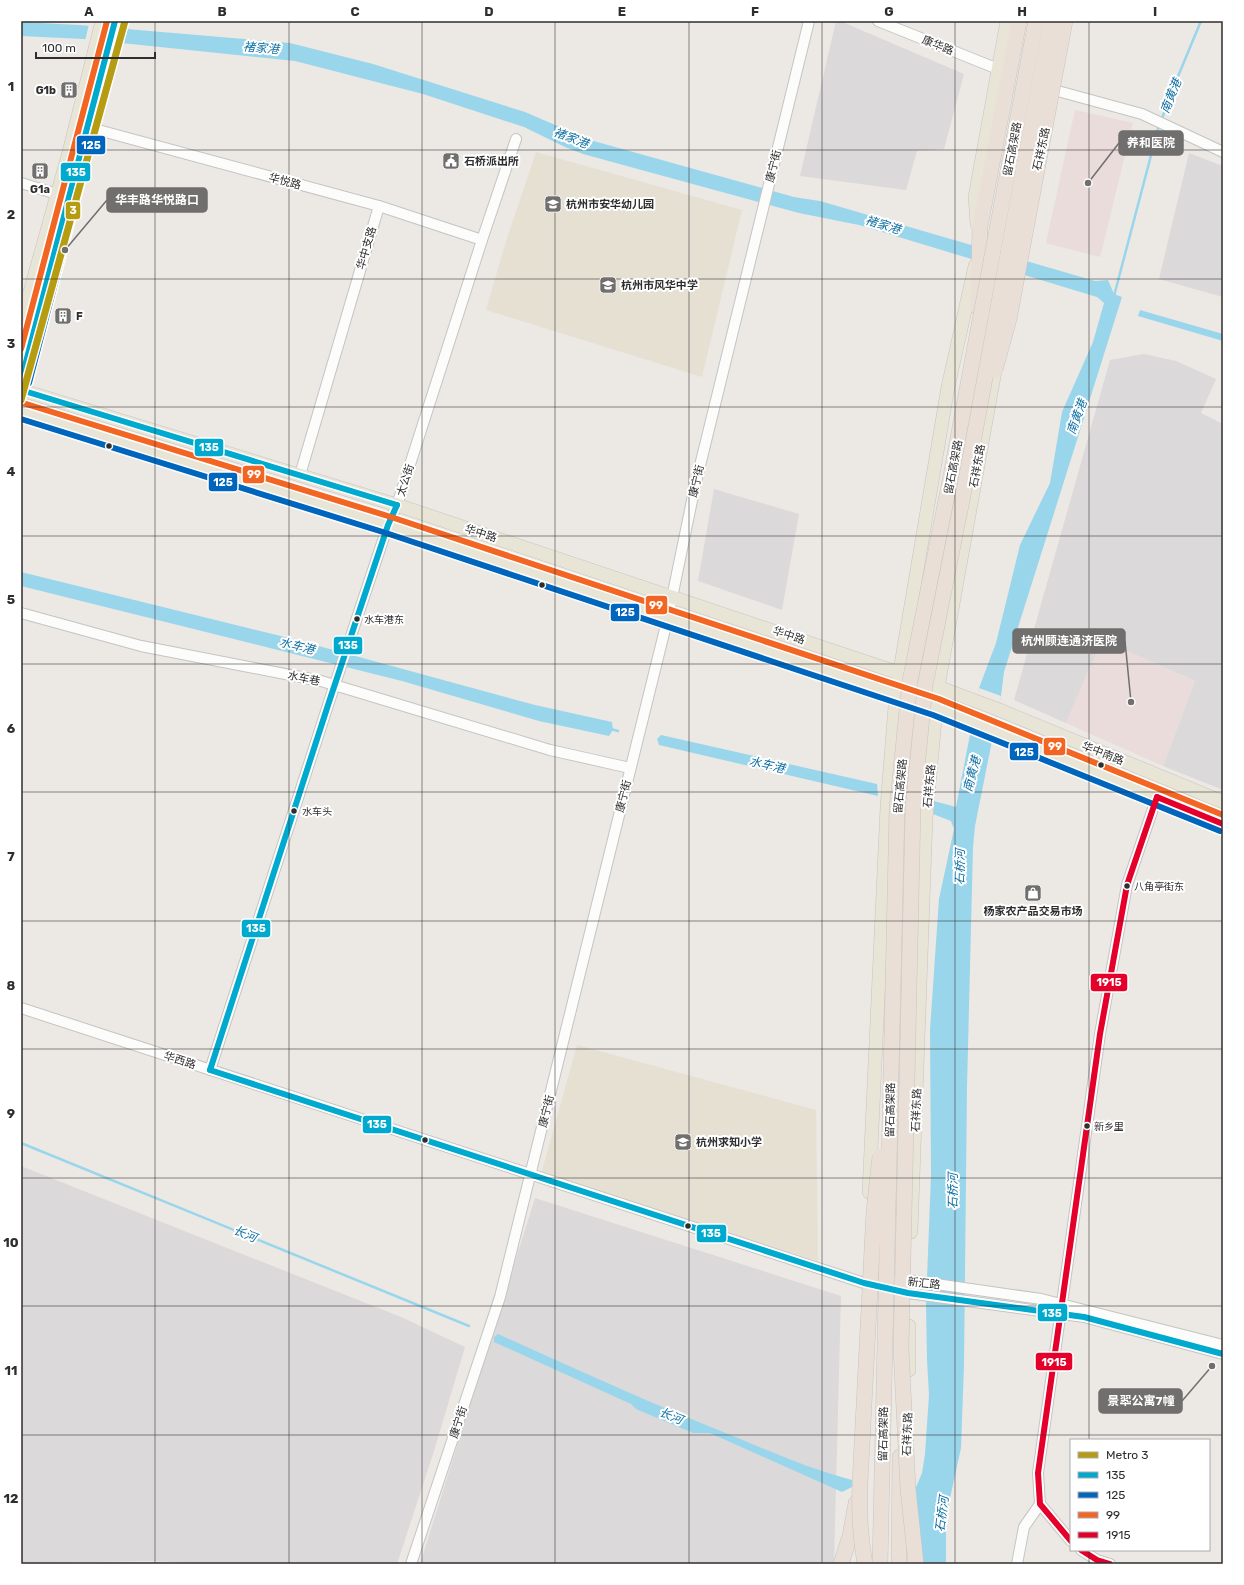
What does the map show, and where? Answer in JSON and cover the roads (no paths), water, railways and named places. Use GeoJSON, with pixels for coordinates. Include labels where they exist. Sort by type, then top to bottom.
{"type":"FeatureCollection","features":[{"type":"Feature","properties":{"kind":"highway"},"geometry":{"type":"LineString","coordinates":[[977,336],[980,227],[1019,21]]}},
{"type":"Feature","properties":{"kind":"highway","name":"留石高架路"},"geometry":{"type":"LineString","coordinates":[[880,1564],[897,809],[910,680],[951,475],[1036,21]]}},
{"type":"Feature","properties":{"kind":"highway","name":"留石高架路"},"geometry":{"type":"LineString","coordinates":[[899,1564],[901,1349],[914,809],[925,686],[967,475],[1051,21]]}},
{"type":"Feature","properties":{"kind":"highway"},"geometry":{"type":"LineString","coordinates":[[967,475],[1009,320],[1065,21]]}},
{"type":"Feature","properties":{"kind":"highway"},"geometry":{"type":"LineString","coordinates":[[865,1564],[860,1538],[860,1483],[874,1211],[891,1056]]}},
{"type":"Feature","properties":{"kind":"highway"},"geometry":{"type":"LineString","coordinates":[[901,1349],[908,1489],[916,1564]]}},
{"type":"Feature","properties":{"kind":"highway"},"geometry":{"type":"LineString","coordinates":[[841,1564],[850,1536],[860,1483]]}},
{"type":"Feature","properties":{"kind":"main road"},"geometry":{"type":"LineString","coordinates":[[21,381],[87,127],[102,47],[102,21]]}},
{"type":"Feature","properties":{"kind":"main road"},"geometry":{"type":"LineString","coordinates":[[21,324],[57,194],[102,47],[115,21]]}},
{"type":"Feature","properties":{"kind":"main road"},"geometry":{"type":"LineString","coordinates":[[861,1564],[867,1481],[864,1283],[887,807],[896,694],[948,387],[975,263],[978,243],[976,197],[1007,21]]}},
{"type":"Feature","properties":{"kind":"main road","name":"石祥东路"},"geometry":{"type":"LineString","coordinates":[[906,1564],[906,1485],[909,1376],[908,1286],[926,818],[938,687],[990,390],[1054,90],[1065,21]]}},
{"type":"Feature","properties":{"kind":"main road","name":"华中路"},"geometry":{"type":"LineString","coordinates":[[21,390],[397,505],[938,687]]}},
{"type":"Feature","properties":{"kind":"main road","name":"华中路"},"geometry":{"type":"LineString","coordinates":[[21,411],[388,525],[936,707]]}},
{"type":"Feature","properties":{"kind":"main road","name":"华中南路"},"geometry":{"type":"LineString","coordinates":[[938,687],[997,709],[1223,802]]}},
{"type":"Feature","properties":{"kind":"main road","name":"华中南路"},"geometry":{"type":"LineString","coordinates":[[936,707],[1223,824]]}},
{"type":"Feature","properties":{"kind":"street","name":"康宁街"},"geometry":{"type":"LineString","coordinates":[[411,1564],[500,1297],[668,618],[695,486],[809,21]]}},
{"type":"Feature","properties":{"kind":"street","name":"康华路"},"geometry":{"type":"LineString","coordinates":[[878,21],[998,69]]}},
{"type":"Feature","properties":{"kind":"street"},"geometry":{"type":"LineString","coordinates":[[1054,90],[1142,114],[1223,152]]}},
{"type":"Feature","properties":{"kind":"street","name":"华悦路"},"geometry":{"type":"LineString","coordinates":[[87,127],[379,206],[482,240]]}},
{"type":"Feature","properties":{"kind":"street","name":"太公街"},"geometry":{"type":"LineString","coordinates":[[210,1070],[335,685],[388,525],[397,505],[516,139]]}},
{"type":"Feature","properties":{"kind":"street"},"geometry":{"type":"LineString","coordinates":[[21,183],[57,194]]}},
{"type":"Feature","properties":{"kind":"street","name":"华中支路"},"geometry":{"type":"LineString","coordinates":[[300,475],[379,206]]}},
{"type":"Feature","properties":{"kind":"street","name":"水车巷"},"geometry":{"type":"LineString","coordinates":[[21,613],[141,646],[321,681],[550,750],[630,768]]}},
{"type":"Feature","properties":{"kind":"street"},"geometry":{"type":"LineString","coordinates":[[1070,1540],[1040,1504],[1038,1472],[1100,1034],[1127,885],[1157,797]]}},
{"type":"Feature","properties":{"kind":"street","name":"华西路"},"geometry":{"type":"LineString","coordinates":[[21,1008],[864,1283]]}},
{"type":"Feature","properties":{"kind":"street","name":"新汇路"},"geometry":{"type":"LineString","coordinates":[[864,1283],[908,1286],[922,1282],[1041,1299],[1223,1346]]}},
{"type":"Feature","properties":{"kind":"street","name":"新汇路"},"geometry":{"type":"LineString","coordinates":[[908,1286],[922,1295],[1084,1318],[1223,1354]]}},
{"type":"Feature","properties":{"kind":"street"},"geometry":{"type":"LineString","coordinates":[[1017,1564],[1024,1527],[1040,1504]]}},
{"type":"Feature","properties":{"kind":"street"},"geometry":{"type":"LineString","coordinates":[[1083,1551],[1097,1560],[1110,1564]]}},
{"type":"Feature","properties":{"kind":"water"},"geometry":{"type":"Polygon","coordinates":[[[21,22],[79,25],[290,43],[373,64],[525,112],[590,140],[794,197],[820,201],[1095,281],[1108,280],[1114,294],[1122,297],[1004,672],[1001,696],[975,826],[973,847],[967,1087],[964,1365],[961,1448],[949,1503],[946,1527],[946,1564],[916,1564],[914,1492],[922,1473],[925,1454],[929,1395],[926,1304],[931,1175],[930,1030],[939,899],[954,829],[951,821],[933,814],[934,801],[956,807],[979,688],[996,643],[1020,545],[1050,483],[1062,412],[1093,342],[1104,303],[1097,297],[859,225],[799,213],[583,154],[524,127],[423,94],[295,61],[83,39],[21,36],[21,22]]]}},
{"type":"Feature","properties":{"kind":"water"},"geometry":{"type":"Polygon","coordinates":[[[1140,310],[1223,334],[1223,341],[1138,316],[1140,310]]]}},
{"type":"Feature","properties":{"kind":"water"},"geometry":{"type":"Polygon","coordinates":[[[21,572],[293,639],[535,705],[612,722],[613,730],[609,736],[539,721],[402,681],[21,586],[21,572]]]}},
{"type":"Feature","properties":{"kind":"water"},"geometry":{"type":"Polygon","coordinates":[[[661,735],[877,784],[878,796],[659,745],[657,739],[661,735]]]}},
{"type":"Feature","properties":{"kind":"water"},"geometry":{"type":"Polygon","coordinates":[[[498,1334],[618,1388],[708,1426],[795,1461],[852,1480],[852,1487],[842,1492],[710,1433],[693,1433],[636,1409],[631,1404],[494,1342],[494,1337],[498,1334]]]}},
{"type":"Feature","properties":{"kind":"waterway","name":"南黄港"},"geometry":{"type":"LineString","coordinates":[[1161,121],[1201,21]]}},
{"type":"Feature","properties":{"kind":"waterway","name":"南黄港"},"geometry":{"type":"LineString","coordinates":[[1114,296],[1159,125]]}},
{"type":"Feature","properties":{"kind":"waterway","name":"水车港"},"geometry":{"type":"LineString","coordinates":[[611,729],[618,731]]}},
{"type":"Feature","properties":{"kind":"waterway","name":"长河"},"geometry":{"type":"LineString","coordinates":[[21,1143],[469,1326]]}},
{"type":"Feature","properties":{"kind":"metro line","name":"3"},"geometry":{"type":"LineString","coordinates":[[21,400],[125,21]]}},
{"type":"Feature","properties":{"kind":"place","name":"G1b"},"geometry":{"type":"Point","coordinates":[69,90]}},
{"type":"Feature","properties":{"kind":"place","name":"石桥派出所"},"geometry":{"type":"Point","coordinates":[451,161]}},
{"type":"Feature","properties":{"kind":"place","name":"G1a"},"geometry":{"type":"Point","coordinates":[40,171]}},
{"type":"Feature","properties":{"kind":"place","name":"养和医院"},"geometry":{"type":"Point","coordinates":[1088,183]}},
{"type":"Feature","properties":{"kind":"place","name":"杭州市安华幼儿园"},"geometry":{"type":"Point","coordinates":[553,204]}},
{"type":"Feature","properties":{"kind":"place","name":"华丰路华悦路口"},"geometry":{"type":"Point","coordinates":[65,250]}},
{"type":"Feature","properties":{"kind":"place","name":"杭州市风华中学"},"geometry":{"type":"Point","coordinates":[608,285]}},
{"type":"Feature","properties":{"kind":"place","name":"F"},"geometry":{"type":"Point","coordinates":[63,316]}},
{"type":"Feature","properties":{"kind":"place","name":"水车港东"},"geometry":{"type":"Point","coordinates":[357,619]}},
{"type":"Feature","properties":{"kind":"place","name":"杭州顾连通济医院"},"geometry":{"type":"Point","coordinates":[1131,702]}},
{"type":"Feature","properties":{"kind":"place","name":"水车头"},"geometry":{"type":"Point","coordinates":[294,811]}},
{"type":"Feature","properties":{"kind":"place","name":"八角亭街东"},"geometry":{"type":"Point","coordinates":[1127,886]}},
{"type":"Feature","properties":{"kind":"place","name":"杨家农产品交易市场"},"geometry":{"type":"Point","coordinates":[1033,893]}},
{"type":"Feature","properties":{"kind":"place","name":"新乡里"},"geometry":{"type":"Point","coordinates":[1087,1126]}},
{"type":"Feature","properties":{"kind":"place","name":"杭州求知小学"},"geometry":{"type":"Point","coordinates":[683,1142]}},
{"type":"Feature","properties":{"kind":"place","name":"景翆公寓7幢"},"geometry":{"type":"Point","coordinates":[1212,1366]}},
{"type":"Feature","properties":{"kind":"water label","name":"褚家港"},"geometry":{"type":"Point","coordinates":[261,48]}},
{"type":"Feature","properties":{"kind":"water label","name":"褚家港"},"geometry":{"type":"Point","coordinates":[571,138]}},
{"type":"Feature","properties":{"kind":"water label","name":"褚家港"},"geometry":{"type":"Point","coordinates":[883,225]}},
{"type":"Feature","properties":{"kind":"water label","name":"石桥河"},"geometry":{"type":"Point","coordinates":[960,867]}},
{"type":"Feature","properties":{"kind":"water label","name":"石桥河"},"geometry":{"type":"Point","coordinates":[953,1191]}},
{"type":"Feature","properties":{"kind":"water label","name":"石桥河"},"geometry":{"type":"Point","coordinates":[942,1514]}}]}
